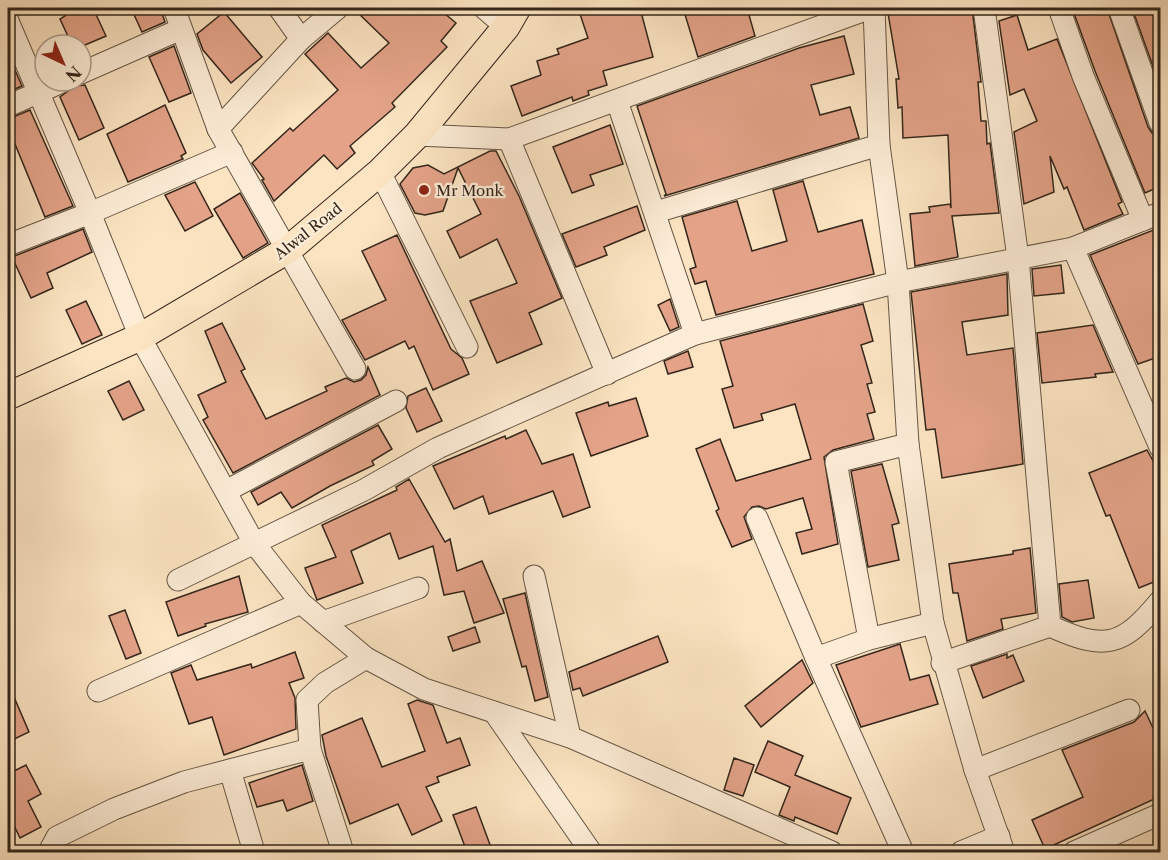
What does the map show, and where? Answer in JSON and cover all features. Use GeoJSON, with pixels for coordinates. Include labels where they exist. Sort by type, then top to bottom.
{"type":"FeatureCollection","features":[{"type":"Feature","properties":{"kind":"main road","name":"Alwal Road"},"geometry":{"type":"LineString","coordinates":[[8,396],[140,337],[289,249],[380,172],[417,135],[511,17]]}},
{"type":"Feature","properties":{"kind":"street"},"geometry":{"type":"LineString","coordinates":[[174,8],[218,129],[289,249],[355,369]]}},
{"type":"Feature","properties":{"kind":"street"},"geometry":{"type":"LineString","coordinates":[[279,8],[301,39]]}},
{"type":"Feature","properties":{"kind":"street"},"geometry":{"type":"LineString","coordinates":[[218,129],[301,39],[338,8]]}},
{"type":"Feature","properties":{"kind":"street"},"geometry":{"type":"LineString","coordinates":[[484,8],[511,17]]}},
{"type":"Feature","properties":{"kind":"street"},"geometry":{"type":"LineString","coordinates":[[417,135],[509,140],[872,8],[879,145],[897,282],[908,444],[933,623],[942,663],[975,771],[1002,844],[961,852]]}},
{"type":"Feature","properties":{"kind":"street"},"geometry":{"type":"LineString","coordinates":[[984,8],[1018,258],[1050,626]]}},
{"type":"Feature","properties":{"kind":"street"},"geometry":{"type":"LineString","coordinates":[[178,580],[364,490],[438,448],[695,334],[897,282],[1073,248],[1152,216],[1083,76],[1059,8]]}},
{"type":"Feature","properties":{"kind":"street"},"geometry":{"type":"LineString","coordinates":[[1119,8],[1161,123]]}},
{"type":"Feature","properties":{"kind":"street"},"geometry":{"type":"LineString","coordinates":[[8,21],[33,83]]}},
{"type":"Feature","properties":{"kind":"street"},"geometry":{"type":"LineString","coordinates":[[93,69],[181,29]]}},
{"type":"Feature","properties":{"kind":"street"},"geometry":{"type":"LineString","coordinates":[[8,106],[37,93],[90,213],[140,337],[254,543],[301,603],[366,658],[424,689],[570,737],[832,852]]}},
{"type":"Feature","properties":{"kind":"street"},"geometry":{"type":"LineString","coordinates":[[617,101],[695,334]]}},
{"type":"Feature","properties":{"kind":"street"},"geometry":{"type":"LineString","coordinates":[[509,140],[607,374]]}},
{"type":"Feature","properties":{"kind":"street"},"geometry":{"type":"LineString","coordinates":[[656,212],[879,145]]}},
{"type":"Feature","properties":{"kind":"street"},"geometry":{"type":"LineString","coordinates":[[8,245],[90,213],[232,152]]}},
{"type":"Feature","properties":{"kind":"street"},"geometry":{"type":"LineString","coordinates":[[380,172],[467,346]]}},
{"type":"Feature","properties":{"kind":"street"},"geometry":{"type":"LineString","coordinates":[[1073,248],[1161,447]]}},
{"type":"Feature","properties":{"kind":"street"},"geometry":{"type":"LineString","coordinates":[[226,491],[396,401]]}},
{"type":"Feature","properties":{"kind":"street"},"geometry":{"type":"LineString","coordinates":[[869,639],[836,462],[908,444]]}},
{"type":"Feature","properties":{"kind":"street"},"geometry":{"type":"LineString","coordinates":[[758,518],[816,658],[903,852]]}},
{"type":"Feature","properties":{"kind":"street"},"geometry":{"type":"LineString","coordinates":[[534,576],[570,737]]}},
{"type":"Feature","properties":{"kind":"street"},"geometry":{"type":"LineString","coordinates":[[323,622],[418,588]]}},
{"type":"Feature","properties":{"kind":"street"},"geometry":{"type":"LineString","coordinates":[[942,663],[1050,626],[1070,635],[1098,642],[1122,638],[1161,601]]}},
{"type":"Feature","properties":{"kind":"street"},"geometry":{"type":"LineString","coordinates":[[98,692],[301,603]]}},
{"type":"Feature","properties":{"kind":"street"},"geometry":{"type":"LineString","coordinates":[[816,658],[869,639],[933,623]]}},
{"type":"Feature","properties":{"kind":"street"},"geometry":{"type":"LineString","coordinates":[[343,852],[310,749],[307,700],[325,683],[366,658]]}},
{"type":"Feature","properties":{"kind":"street"},"geometry":{"type":"LineString","coordinates":[[975,771],[1129,710]]}},
{"type":"Feature","properties":{"kind":"street"},"geometry":{"type":"LineString","coordinates":[[494,712],[591,852]]}},
{"type":"Feature","properties":{"kind":"street"},"geometry":{"type":"LineString","coordinates":[[49,852],[57,837],[94,818],[184,783],[310,749]]}},
{"type":"Feature","properties":{"kind":"street"},"geometry":{"type":"LineString","coordinates":[[230,770],[255,852]]}},
{"type":"Feature","properties":{"kind":"street"},"geometry":{"type":"LineString","coordinates":[[1074,852],[1161,814]]}},
{"type":"Feature","properties":{"kind":"building"},"geometry":{"type":"Polygon","coordinates":[[[61,8],[93,8],[106,36],[93,42],[93,33],[66,33],[60,19],[65,16],[61,8]]]}},
{"type":"Feature","properties":{"kind":"building"},"geometry":{"type":"Polygon","coordinates":[[[131,8],[160,8],[165,22],[142,32],[131,8]]]}},
{"type":"Feature","properties":{"kind":"building"},"geometry":{"type":"Polygon","coordinates":[[[353,8],[438,8],[456,23],[441,41],[447,47],[392,103],[395,107],[350,146],[355,153],[337,169],[324,155],[274,201],[262,180],[264,179],[252,163],[290,128],[293,131],[338,90],[305,54],[328,33],[361,68],[389,43],[353,8]]]}},
{"type":"Feature","properties":{"kind":"building"},"geometry":{"type":"Polygon","coordinates":[[[578,8],[640,8],[653,57],[603,71],[607,85],[588,91],[589,95],[573,101],[572,97],[522,116],[511,86],[541,75],[537,61],[559,54],[557,49],[588,38],[578,8]]]}},
{"type":"Feature","properties":{"kind":"building"},"geometry":{"type":"Polygon","coordinates":[[[683,8],[747,8],[755,36],[698,57],[683,8]]]}},
{"type":"Feature","properties":{"kind":"building"},"geometry":{"type":"Polygon","coordinates":[[[922,8],[972,8],[981,82],[978,82],[981,121],[986,121],[987,144],[990,143],[999,213],[952,216],[958,257],[915,266],[910,214],[930,212],[929,207],[950,204],[951,208],[948,135],[903,138],[902,107],[898,108],[896,79],[899,79],[888,13],[922,8]]]}},
{"type":"Feature","properties":{"kind":"building"},"geometry":{"type":"Polygon","coordinates":[[[1072,8],[1107,8],[1148,127],[1152,133],[1161,135],[1161,186],[1145,193],[1072,8]]]}},
{"type":"Feature","properties":{"kind":"building"},"geometry":{"type":"Polygon","coordinates":[[[1132,8],[1161,8],[1161,69],[1155,72],[1132,8]]]}},
{"type":"Feature","properties":{"kind":"building"},"geometry":{"type":"Polygon","coordinates":[[[224,12],[262,57],[231,83],[203,50],[197,34],[224,12]]]}},
{"type":"Feature","properties":{"kind":"building"},"geometry":{"type":"Polygon","coordinates":[[[1017,15],[1028,50],[1057,39],[1122,202],[1118,204],[1123,214],[1084,230],[1067,187],[1064,189],[1050,156],[1054,192],[1024,204],[1014,132],[1037,121],[1024,89],[1010,95],[999,21],[1017,15]]]}},
{"type":"Feature","properties":{"kind":"building"},"geometry":{"type":"Polygon","coordinates":[[[844,36],[854,74],[811,85],[820,115],[850,107],[859,138],[664,196],[666,194],[637,106],[799,48],[844,36]]]}},
{"type":"Feature","properties":{"kind":"building"},"geometry":{"type":"Polygon","coordinates":[[[174,46],[191,93],[169,102],[149,57],[174,46]]]}},
{"type":"Feature","properties":{"kind":"building"},"geometry":{"type":"Polygon","coordinates":[[[8,61],[11,61],[22,86],[8,92],[8,61]]]}},
{"type":"Feature","properties":{"kind":"building"},"geometry":{"type":"Polygon","coordinates":[[[65,93],[89,93],[104,128],[79,140],[60,97],[65,93]]]}},
{"type":"Feature","properties":{"kind":"building"},"geometry":{"type":"Polygon","coordinates":[[[165,105],[186,153],[181,156],[183,159],[128,182],[107,134],[165,105]]]}},
{"type":"Feature","properties":{"kind":"building"},"geometry":{"type":"Polygon","coordinates":[[[30,110],[73,206],[45,217],[8,127],[8,119],[30,110]]]}},
{"type":"Feature","properties":{"kind":"building"},"geometry":{"type":"Polygon","coordinates":[[[610,125],[623,164],[590,175],[594,185],[572,193],[553,147],[610,125]]]}},
{"type":"Feature","properties":{"kind":"building"},"geometry":{"type":"Polygon","coordinates":[[[490,151],[496,151],[519,196],[562,298],[529,313],[542,344],[497,363],[470,301],[517,283],[497,239],[460,258],[447,231],[481,214],[458,168],[443,211],[425,215],[415,213],[400,184],[413,168],[428,165],[444,174],[490,151]]]}},
{"type":"Feature","properties":{"kind":"building"},"geometry":{"type":"Polygon","coordinates":[[[803,181],[818,232],[862,220],[874,274],[716,315],[706,281],[695,284],[690,269],[696,267],[682,217],[737,201],[752,251],[787,241],[773,190],[803,181]]]}},
{"type":"Feature","properties":{"kind":"building"},"geometry":{"type":"Polygon","coordinates":[[[195,182],[213,216],[185,231],[165,195],[195,182]]]}},
{"type":"Feature","properties":{"kind":"building"},"geometry":{"type":"Polygon","coordinates":[[[240,193],[268,243],[243,258],[214,209],[240,193]]]}},
{"type":"Feature","properties":{"kind":"building"},"geometry":{"type":"Polygon","coordinates":[[[637,206],[645,230],[604,247],[607,255],[576,267],[562,234],[637,206]]]}},
{"type":"Feature","properties":{"kind":"building"},"geometry":{"type":"Polygon","coordinates":[[[1161,227],[1161,356],[1138,364],[1090,255],[1161,227]]]}},
{"type":"Feature","properties":{"kind":"building"},"geometry":{"type":"Polygon","coordinates":[[[83,229],[92,252],[47,273],[53,288],[31,298],[12,257],[83,229]]]}},
{"type":"Feature","properties":{"kind":"building"},"geometry":{"type":"Polygon","coordinates":[[[397,235],[451,349],[462,358],[469,374],[433,390],[414,346],[409,349],[405,341],[365,360],[342,320],[386,300],[362,251],[397,235]]]}},
{"type":"Feature","properties":{"kind":"building"},"geometry":{"type":"Polygon","coordinates":[[[1061,265],[1064,293],[1034,296],[1032,269],[1061,265]]]}},
{"type":"Feature","properties":{"kind":"building"},"geometry":{"type":"Polygon","coordinates":[[[1007,274],[1008,315],[962,322],[967,355],[1013,348],[1023,464],[942,478],[935,429],[926,430],[911,292],[1007,274]]]}},
{"type":"Feature","properties":{"kind":"building"},"geometry":{"type":"Polygon","coordinates":[[[670,299],[679,327],[670,331],[658,305],[670,299]]]}},
{"type":"Feature","properties":{"kind":"building"},"geometry":{"type":"Polygon","coordinates":[[[86,301],[102,335],[82,344],[66,310],[86,301]]]}},
{"type":"Feature","properties":{"kind":"building"},"geometry":{"type":"Polygon","coordinates":[[[863,304],[873,341],[861,345],[872,383],[867,384],[875,412],[867,414],[874,439],[833,450],[824,457],[838,544],[802,554],[796,533],[812,529],[803,498],[766,509],[759,506],[752,507],[744,517],[752,539],[732,547],[716,511],[719,509],[696,449],[720,439],[736,481],[811,459],[795,404],[761,414],[763,420],[734,428],[722,389],[733,386],[720,341],[863,304]]]}},
{"type":"Feature","properties":{"kind":"building"},"geometry":{"type":"Polygon","coordinates":[[[222,323],[245,369],[241,371],[266,419],[327,391],[325,387],[346,378],[354,382],[361,380],[366,375],[368,367],[380,395],[233,473],[203,420],[208,417],[198,395],[226,382],[205,331],[222,323]]]}},
{"type":"Feature","properties":{"kind":"building"},"geometry":{"type":"Polygon","coordinates":[[[1093,325],[1113,372],[1095,374],[1096,377],[1042,383],[1037,333],[1093,325]]]}},
{"type":"Feature","properties":{"kind":"building"},"geometry":{"type":"Polygon","coordinates":[[[688,351],[693,367],[668,374],[664,361],[688,351]]]}},
{"type":"Feature","properties":{"kind":"building"},"geometry":{"type":"Polygon","coordinates":[[[129,381],[144,410],[123,420],[108,391],[129,381]]]}},
{"type":"Feature","properties":{"kind":"building"},"geometry":{"type":"Polygon","coordinates":[[[426,388],[442,421],[417,432],[406,408],[408,396],[426,388]]]}},
{"type":"Feature","properties":{"kind":"building"},"geometry":{"type":"Polygon","coordinates":[[[636,398],[648,436],[591,456],[576,413],[608,402],[609,406],[636,398]]]}},
{"type":"Feature","properties":{"kind":"building"},"geometry":{"type":"Polygon","coordinates":[[[378,425],[392,449],[372,461],[374,465],[330,486],[292,508],[281,492],[258,505],[251,492],[378,425]]]}},
{"type":"Feature","properties":{"kind":"building"},"geometry":{"type":"Polygon","coordinates":[[[526,430],[542,464],[573,454],[590,507],[563,517],[553,491],[489,514],[483,496],[454,509],[433,466],[505,436],[506,439],[526,430]]]}},
{"type":"Feature","properties":{"kind":"building"},"geometry":{"type":"Polygon","coordinates":[[[1147,450],[1161,475],[1161,579],[1139,588],[1110,515],[1106,516],[1089,473],[1147,450]]]}},
{"type":"Feature","properties":{"kind":"building"},"geometry":{"type":"Polygon","coordinates":[[[882,464],[899,523],[892,525],[899,560],[868,567],[851,471],[882,464]]]}},
{"type":"Feature","properties":{"kind":"building"},"geometry":{"type":"Polygon","coordinates":[[[409,479],[445,542],[450,539],[457,571],[482,561],[504,613],[474,623],[464,591],[444,595],[433,546],[399,559],[390,533],[351,551],[363,583],[317,600],[305,568],[336,557],[322,525],[397,490],[396,487],[409,479]]]}},
{"type":"Feature","properties":{"kind":"building"},"geometry":{"type":"Polygon","coordinates":[[[1030,548],[1036,613],[1001,619],[1003,629],[967,641],[958,593],[953,593],[949,564],[1013,554],[1013,551],[1030,548]]]}},
{"type":"Feature","properties":{"kind":"building"},"geometry":{"type":"Polygon","coordinates":[[[239,576],[248,612],[205,624],[206,626],[178,636],[166,602],[239,576]]]}},
{"type":"Feature","properties":{"kind":"building"},"geometry":{"type":"Polygon","coordinates":[[[1088,580],[1094,618],[1072,622],[1062,617],[1059,584],[1088,580]]]}},
{"type":"Feature","properties":{"kind":"building"},"geometry":{"type":"Polygon","coordinates":[[[525,593],[548,697],[535,701],[526,666],[522,667],[503,599],[525,593]]]}},
{"type":"Feature","properties":{"kind":"building"},"geometry":{"type":"Polygon","coordinates":[[[125,610],[141,653],[126,659],[109,616],[125,610]]]}},
{"type":"Feature","properties":{"kind":"building"},"geometry":{"type":"Polygon","coordinates":[[[475,627],[480,642],[453,651],[448,637],[475,627]]]}},
{"type":"Feature","properties":{"kind":"building"},"geometry":{"type":"Polygon","coordinates":[[[658,636],[668,662],[583,696],[580,688],[573,690],[569,672],[658,636]]]}},
{"type":"Feature","properties":{"kind":"building"},"geometry":{"type":"Polygon","coordinates":[[[900,644],[910,680],[929,675],[938,704],[861,727],[836,665],[900,644]]]}},
{"type":"Feature","properties":{"kind":"building"},"geometry":{"type":"Polygon","coordinates":[[[295,652],[304,678],[289,683],[295,698],[296,729],[224,755],[212,717],[189,724],[171,673],[191,665],[197,680],[251,664],[252,668],[295,652]]]}},
{"type":"Feature","properties":{"kind":"building"},"geometry":{"type":"Polygon","coordinates":[[[1007,654],[1007,658],[1013,655],[1024,681],[983,698],[971,666],[1007,654]]]}},
{"type":"Feature","properties":{"kind":"building"},"geometry":{"type":"Polygon","coordinates":[[[802,660],[813,683],[761,727],[745,706],[802,660]]]}},
{"type":"Feature","properties":{"kind":"building"},"geometry":{"type":"Polygon","coordinates":[[[8,683],[29,732],[8,742],[8,683]]]}},
{"type":"Feature","properties":{"kind":"building"},"geometry":{"type":"Polygon","coordinates":[[[417,700],[433,705],[447,743],[460,738],[470,765],[437,777],[439,782],[426,787],[442,821],[412,835],[398,804],[350,824],[326,756],[322,735],[362,718],[382,767],[425,751],[408,704],[417,700]]]}},
{"type":"Feature","properties":{"kind":"building"},"geometry":{"type":"Polygon","coordinates":[[[1145,711],[1161,745],[1161,796],[1045,849],[1032,820],[1083,797],[1062,750],[1134,722],[1145,711]]]}},
{"type":"Feature","properties":{"kind":"building"},"geometry":{"type":"Polygon","coordinates":[[[768,741],[803,756],[795,775],[851,798],[837,834],[795,817],[794,821],[779,815],[790,787],[755,772],[768,741]]]}},
{"type":"Feature","properties":{"kind":"building"},"geometry":{"type":"Polygon","coordinates":[[[734,758],[754,765],[743,796],[724,790],[734,758]]]}},
{"type":"Feature","properties":{"kind":"building"},"geometry":{"type":"Polygon","coordinates":[[[26,765],[41,794],[28,801],[41,827],[20,838],[8,813],[8,774],[26,765]]]}},
{"type":"Feature","properties":{"kind":"building"},"geometry":{"type":"Polygon","coordinates":[[[302,765],[313,801],[287,811],[283,800],[257,807],[249,783],[302,765]]]}},
{"type":"Feature","properties":{"kind":"building"},"geometry":{"type":"Polygon","coordinates":[[[476,807],[493,852],[467,852],[453,815],[476,807]]]}},
{"type":"Feature","properties":{"kind":"place","name":"Mr Monk"},"geometry":{"type":"Point","coordinates":[424,190]}}]}
